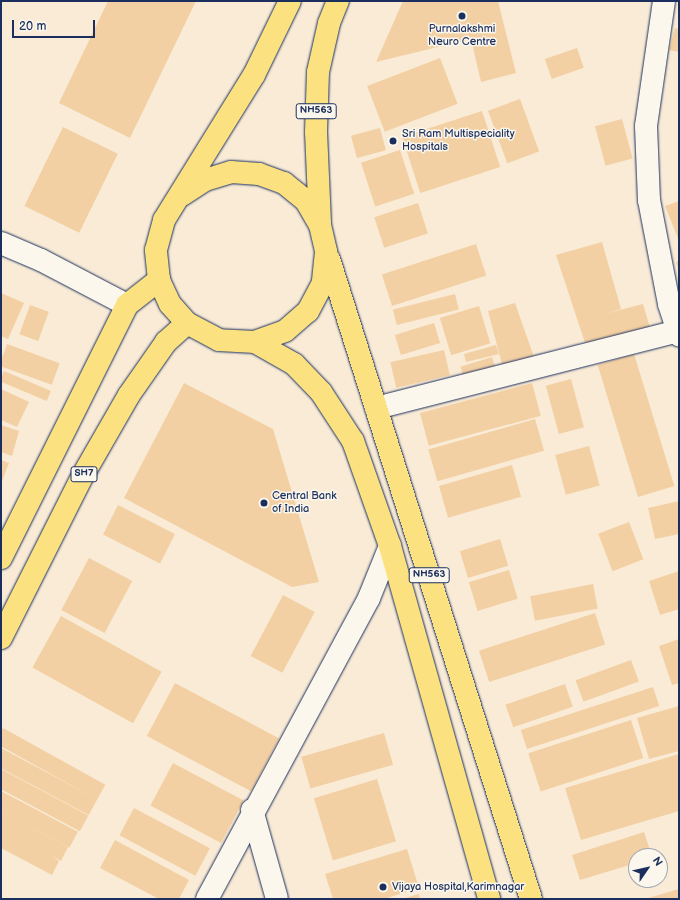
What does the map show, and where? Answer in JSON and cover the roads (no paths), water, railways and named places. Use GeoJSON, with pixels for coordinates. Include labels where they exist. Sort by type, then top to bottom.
{"type":"FeatureCollection","features":[{"type":"Feature","properties":{"kind":"main road","name":"NH563"},"geometry":{"type":"LineString","coordinates":[[290,1],[254,76],[182,195],[164,220],[156,250],[159,280],[170,304],[187,324],[219,340],[255,342],[285,331],[308,311],[323,283],[326,252]]}},
{"type":"Feature","properties":{"kind":"main road","name":"NH563"},"geometry":{"type":"LineString","coordinates":[[338,1],[329,23],[318,72],[316,132],[320,225],[326,252],[531,899]]}},
{"type":"Feature","properties":{"kind":"main road","name":"NH563"},"geometry":{"type":"LineString","coordinates":[[182,195],[205,180],[231,172],[259,174],[284,183],[300,197],[320,225]]}},
{"type":"Feature","properties":{"kind":"main road"},"geometry":{"type":"LineString","coordinates":[[1,558],[127,305],[159,280]]}},
{"type":"Feature","properties":{"kind":"main road","name":"SH7"},"geometry":{"type":"LineString","coordinates":[[1,638],[83,475],[129,395],[166,342],[187,324]]}},
{"type":"Feature","properties":{"kind":"main road","name":"NH563"},"geometry":{"type":"LineString","coordinates":[[255,342],[294,364],[338,416],[372,488],[390,546],[489,899]]}},
{"type":"Feature","properties":{"kind":"street"},"geometry":{"type":"LineString","coordinates":[[376,408],[678,333],[674,303],[649,200],[646,126],[664,1]]}},
{"type":"Feature","properties":{"kind":"street"},"geometry":{"type":"LineString","coordinates":[[1,243],[42,260],[127,305]]}},
{"type":"Feature","properties":{"kind":"street"},"geometry":{"type":"LineString","coordinates":[[207,899],[252,810],[369,598],[390,546]]}},
{"type":"Feature","properties":{"kind":"street"},"geometry":{"type":"LineString","coordinates":[[252,810],[277,899]]}},
{"type":"Feature","properties":{"kind":"place","name":"Purnalakshmi Neuro Centre"},"geometry":{"type":"Point","coordinates":[462,16]}},
{"type":"Feature","properties":{"kind":"place","name":"Sri Ram Multispeciality Hospitals"},"geometry":{"type":"Point","coordinates":[393,141]}},
{"type":"Feature","properties":{"kind":"place","name":"Central Bank of India"},"geometry":{"type":"Point","coordinates":[264,503]}},
{"type":"Feature","properties":{"kind":"place","name":"Vijaya Hospital,Karimnagar"},"geometry":{"type":"Point","coordinates":[383,887]}}]}
